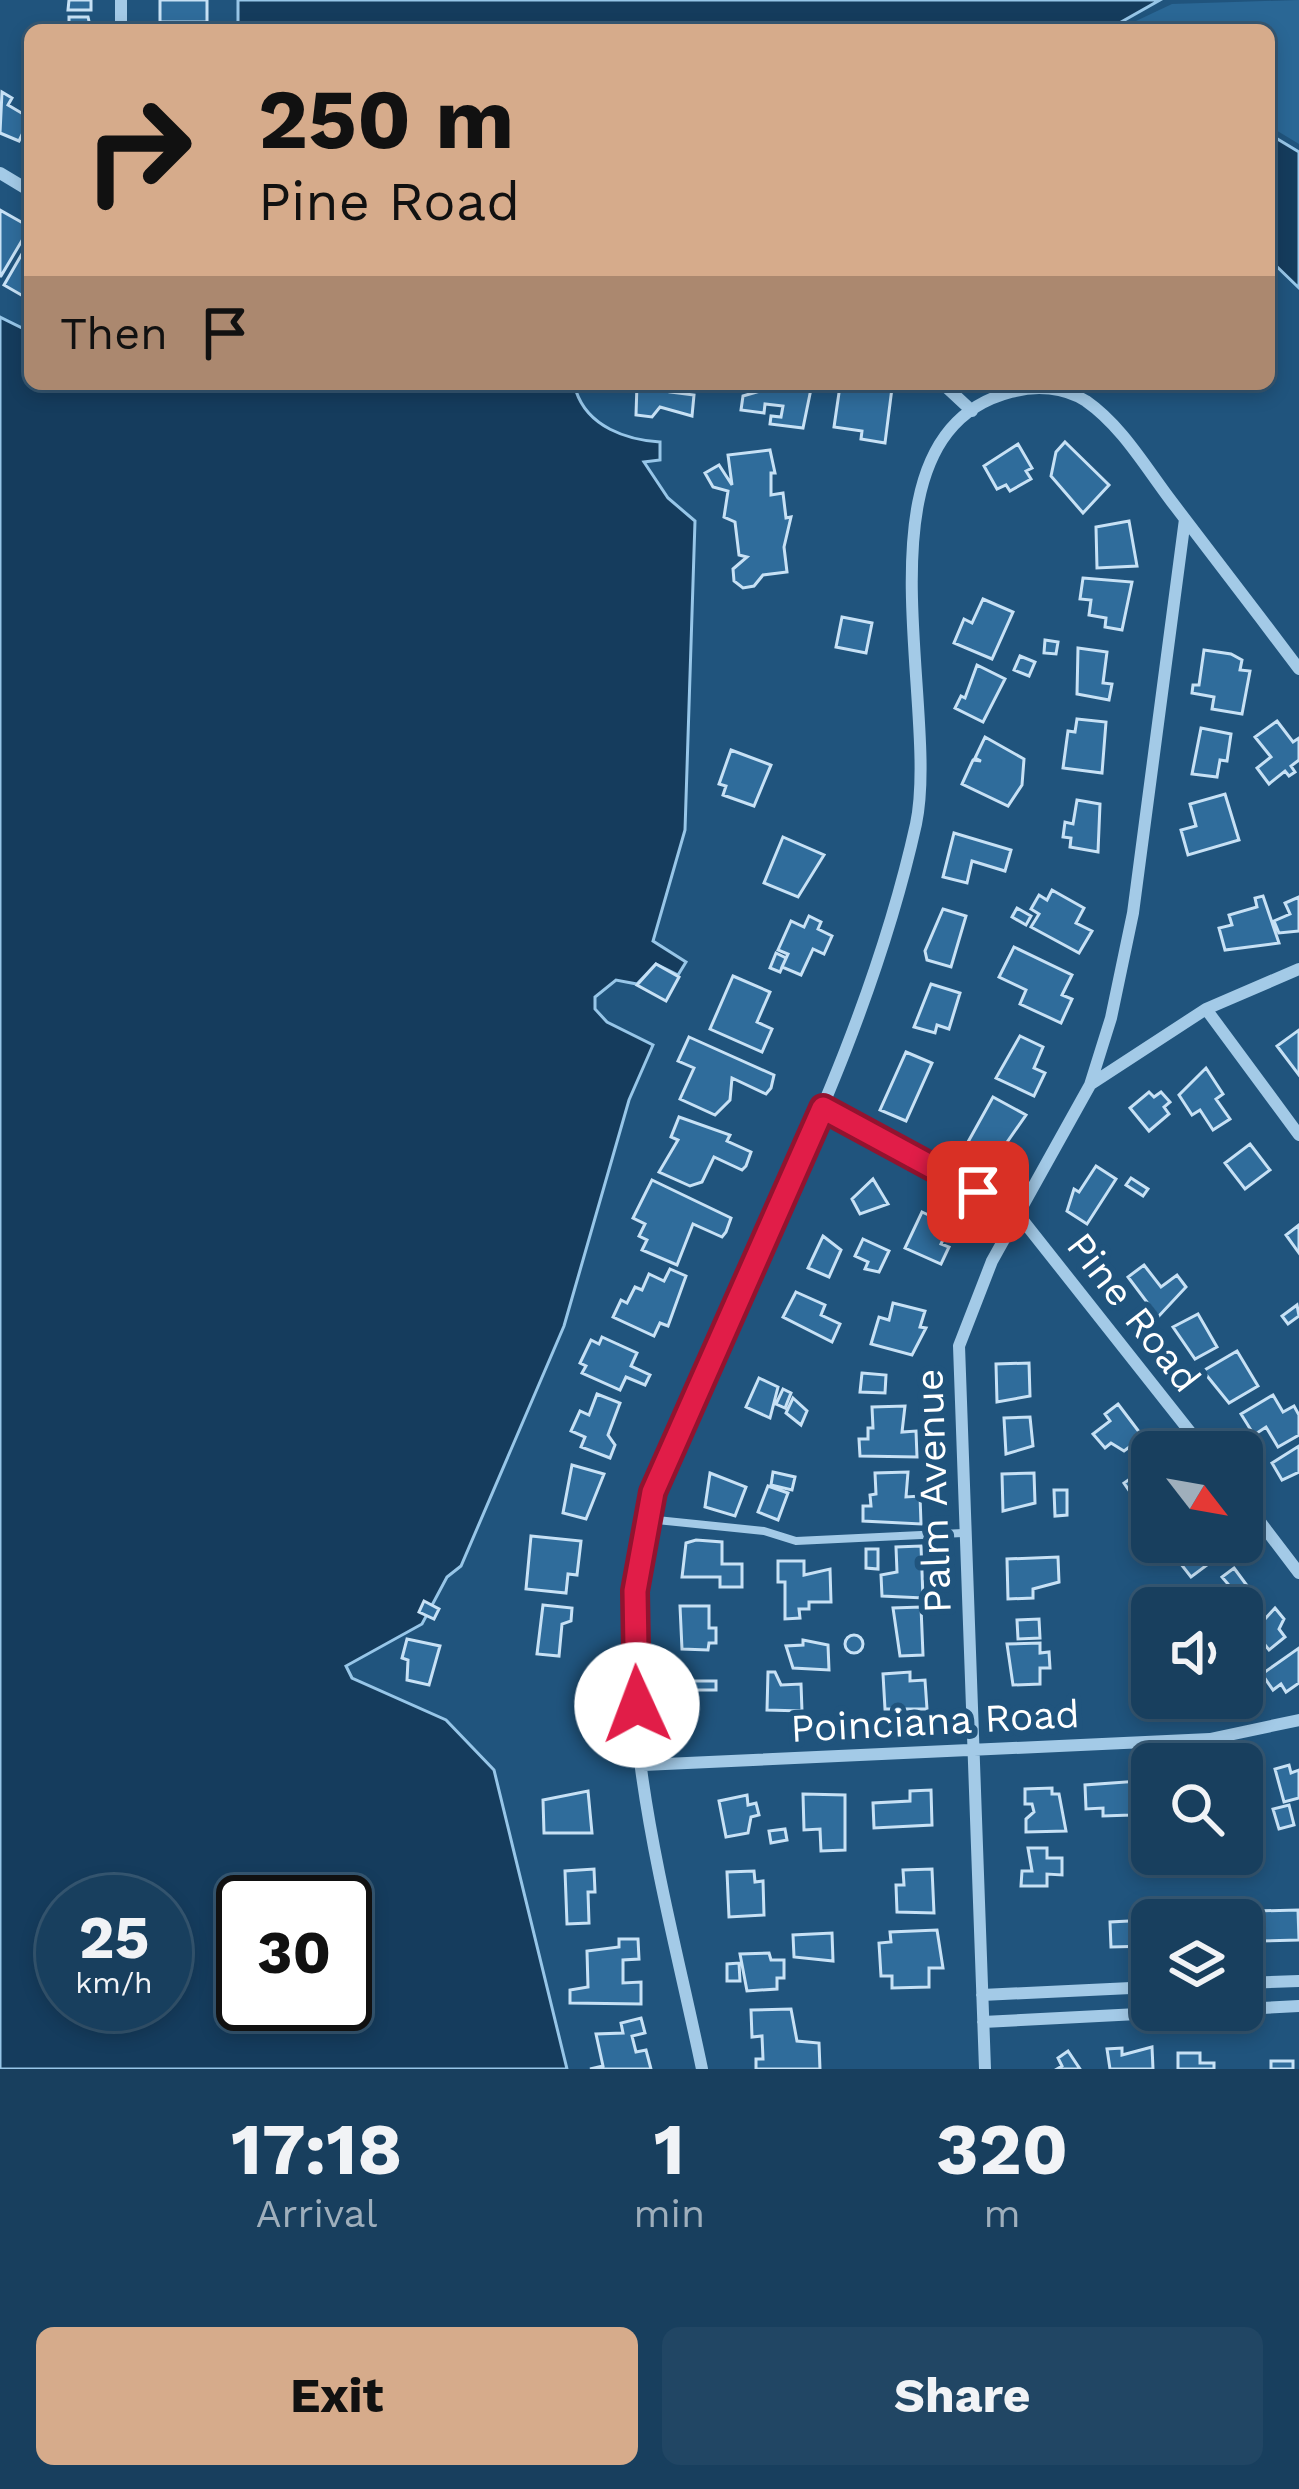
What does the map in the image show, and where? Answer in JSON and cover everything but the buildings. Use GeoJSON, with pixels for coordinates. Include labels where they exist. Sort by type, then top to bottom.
{"type":"FeatureCollection","features":[{"type":"Feature","properties":{"kind":"street"},"geometry":{"type":"LineString","coordinates":[[949,390],[972,411]]}},
{"type":"Feature","properties":{"kind":"street"},"geometry":{"type":"LineString","coordinates":[[702,2069],[643,1765],[634,1620],[646,1519],[664,1460],[823,1108],[877,974],[919,809],[914,529],[919,486],[940,446],[972,411],[1008,393],[1045,390]]}},
{"type":"Feature","properties":{"kind":"street"},"geometry":{"type":"LineString","coordinates":[[1059,390],[1088,403],[1118,430],[1299,669]]}},
{"type":"Feature","properties":{"kind":"street","name":"Palm Avenue"},"geometry":{"type":"LineString","coordinates":[[985,2069],[959,1346],[981,1285],[1017,1213],[1090,1085],[1133,913],[1185,519]]}},
{"type":"Feature","properties":{"kind":"street"},"geometry":{"type":"LineString","coordinates":[[1090,1085],[1141,1046],[1206,1009],[1299,969]]}},
{"type":"Feature","properties":{"kind":"street"},"geometry":{"type":"LineString","coordinates":[[1206,1009],[1299,1135]]}},
{"type":"Feature","properties":{"kind":"street","name":"Pine Road"},"geometry":{"type":"LineString","coordinates":[[823,1108],[1017,1213],[1189,1431]]}},
{"type":"Feature","properties":{"kind":"street"},"geometry":{"type":"LineString","coordinates":[[1263,1526],[1299,1573]]}},
{"type":"Feature","properties":{"kind":"street","name":"Poinciana Road"},"geometry":{"type":"LineString","coordinates":[[643,1765],[1227,1738],[1299,1720]]}},
{"type":"Feature","properties":{"kind":"street"},"geometry":{"type":"LineString","coordinates":[[1263,1982],[1299,1981]]}},
{"type":"Feature","properties":{"kind":"street"},"geometry":{"type":"LineString","coordinates":[[982,1994],[1131,1988]]}},
{"type":"Feature","properties":{"kind":"street"},"geometry":{"type":"LineString","coordinates":[[1263,2008],[1299,2006]]}},
{"type":"Feature","properties":{"kind":"street"},"geometry":{"type":"LineString","coordinates":[[983,2022],[1131,2014]]}},
{"type":"Feature","properties":{"kind":"lane"},"geometry":{"type":"LineString","coordinates":[[646,1519],[764,1531],[796,1541],[964,1533]]}},
{"type":"Feature","properties":{"kind":"shaded area"},"geometry":{"type":"Polygon","coordinates":[[[238,0],[1160,0],[1118,24],[238,24],[238,0]]]}},
{"type":"Feature","properties":{"kind":"shaded area"},"geometry":{"type":"Polygon","coordinates":[[[1299,0],[1299,144],[1275,130],[1275,24],[1130,24],[1172,4],[1299,0]]]}},
{"type":"Feature","properties":{"kind":"shaded area"},"geometry":{"type":"Polygon","coordinates":[[[1275,138],[1299,152],[1299,288],[1275,265],[1275,138]]]}},
{"type":"Feature","properties":{"kind":"shaded area"},"geometry":{"type":"Polygon","coordinates":[[[0,317],[24,329],[24,390],[577,390],[590,414],[610,429],[660,442],[660,460],[644,462],[668,498],[695,521],[685,830],[653,941],[686,962],[678,975],[656,964],[637,984],[616,980],[595,997],[595,1009],[607,1022],[653,1045],[629,1100],[564,1326],[461,1566],[447,1577],[422,1624],[346,1666],[352,1678],[446,1720],[494,1770],[567,2069],[0,2069],[0,317]]]}},
{"type":"Feature","properties":{"kind":"route"},"geometry":{"type":"LineString","coordinates":[[637,1705],[635,1591],[653,1492],[823,1108],[978,1192]]}}]}
